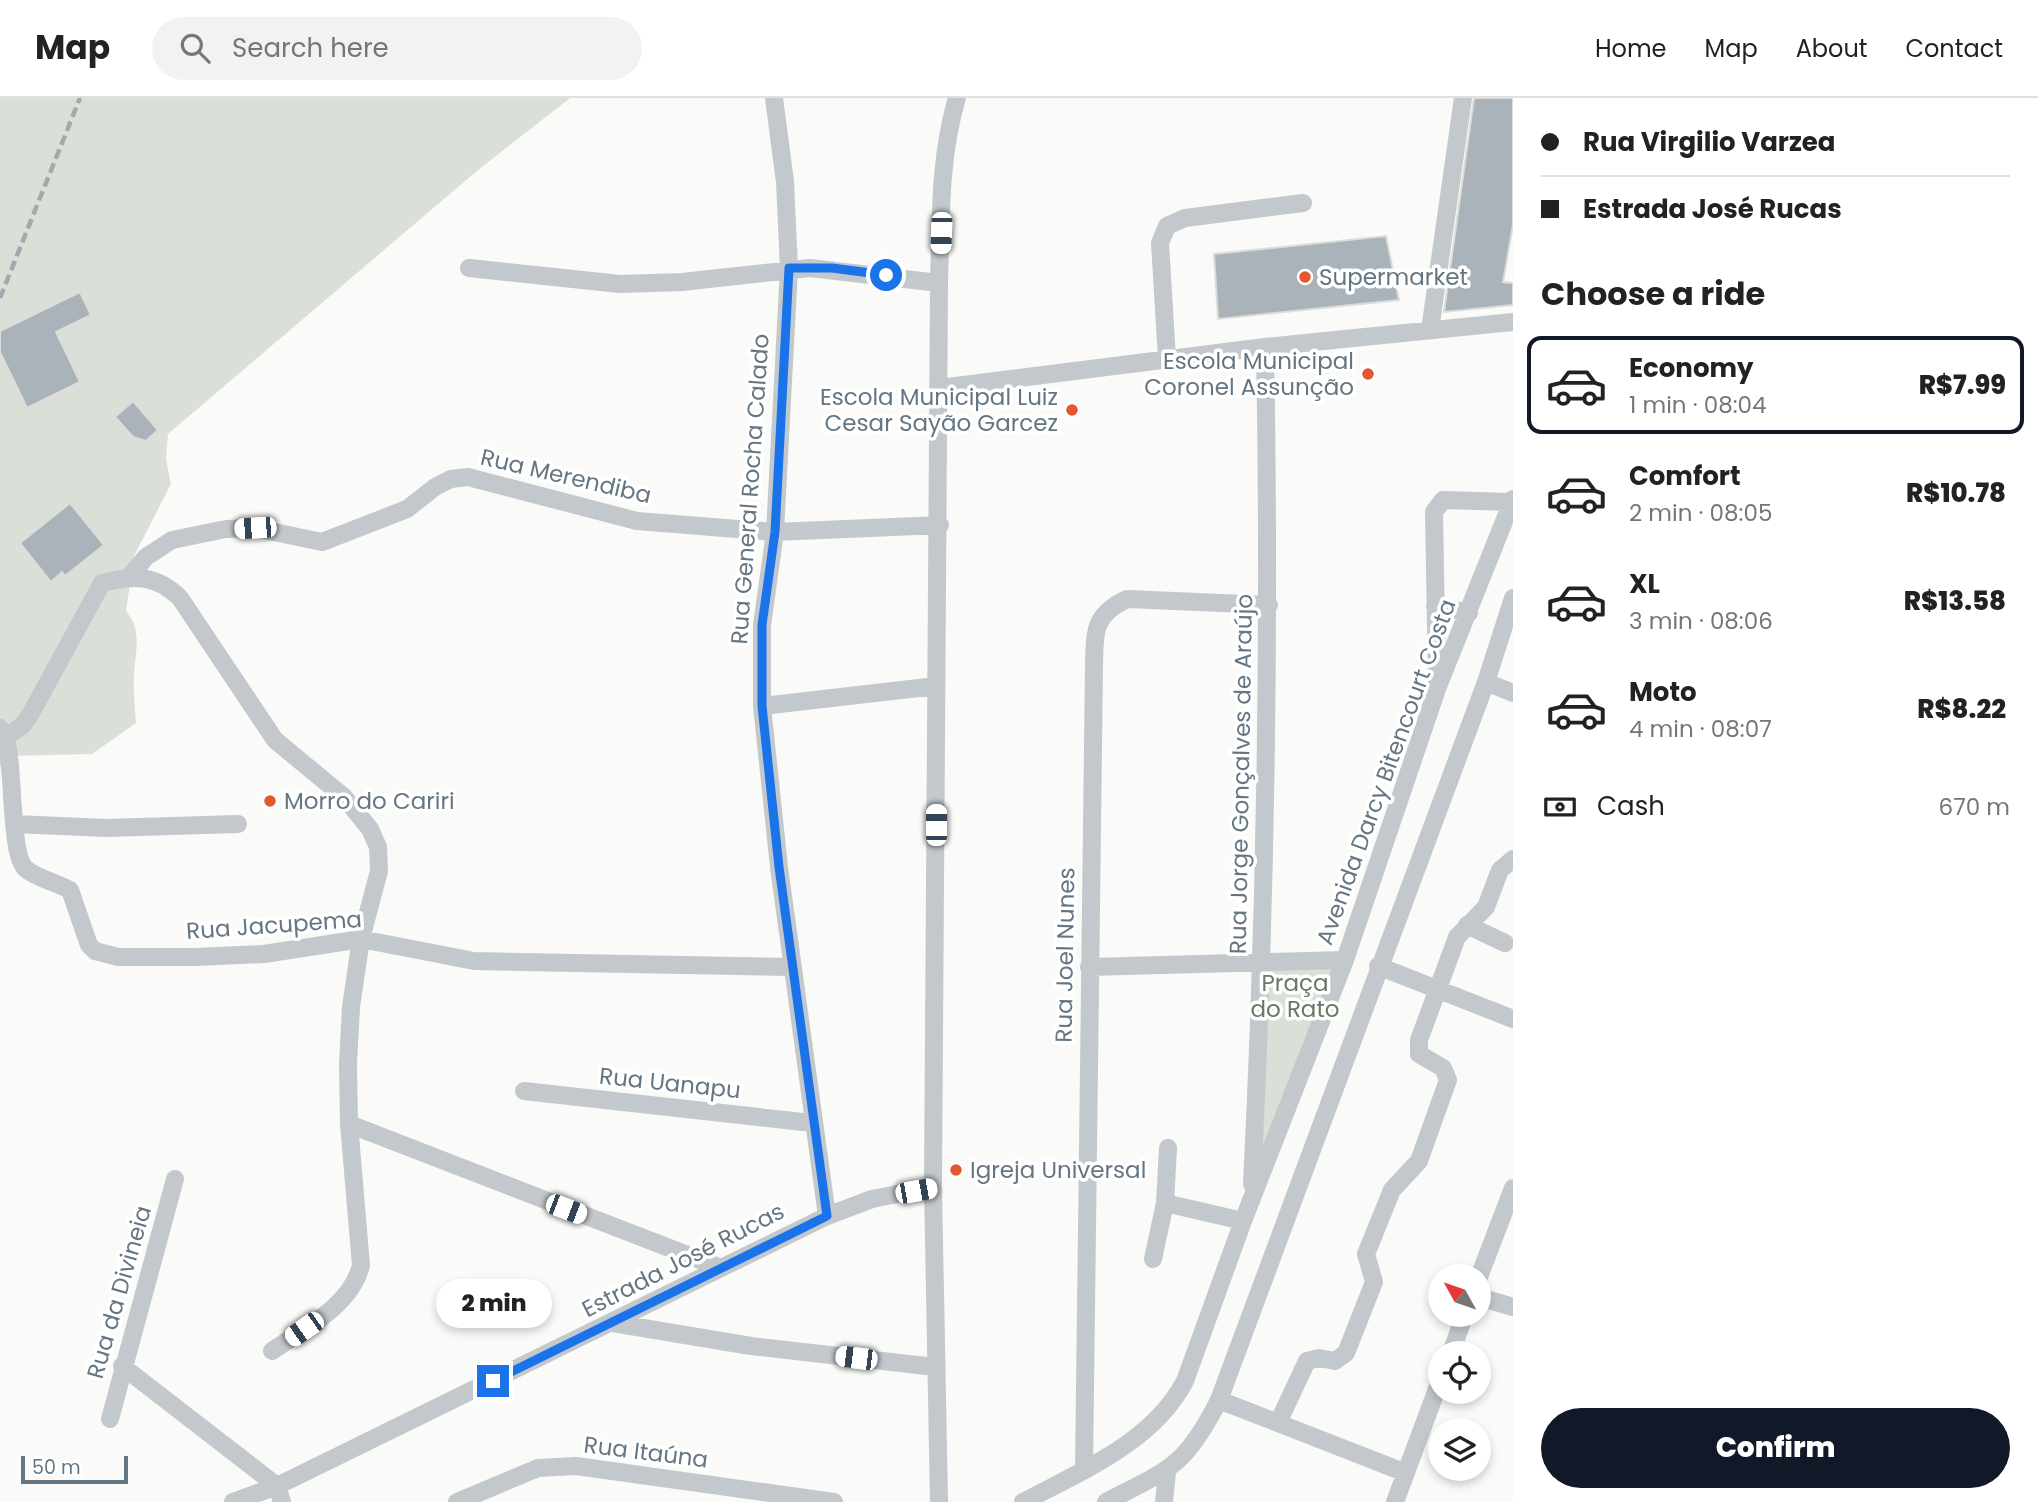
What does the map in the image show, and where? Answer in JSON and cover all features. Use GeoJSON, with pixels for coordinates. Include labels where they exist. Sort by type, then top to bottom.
{"type":"FeatureCollection","features":[{"type":"Feature","properties":{"kind":"street","name":"Rua General Rocha Calado"},"geometry":{"type":"LineString","coordinates":[[774,98],[785,182],[789,268],[775,532],[762,625],[762,706],[812,1123],[827,1216]]}},
{"type":"Feature","properties":{"kind":"street"},"geometry":{"type":"LineString","coordinates":[[939,1502],[933,1187],[936,686],[940,525],[939,283],[944,164],[949,125],[957,98]]}},
{"type":"Feature","properties":{"kind":"street"},"geometry":{"type":"LineString","coordinates":[[1430,330],[1463,98]]}},
{"type":"Feature","properties":{"kind":"street"},"geometry":{"type":"LineString","coordinates":[[1167,359],[1160,243],[1167,226],[1185,218],[1303,203]]}},
{"type":"Feature","properties":{"kind":"street"},"geometry":{"type":"LineString","coordinates":[[469,268],[620,284],[709,280],[789,268],[832,268],[939,283]]}},
{"type":"Feature","properties":{"kind":"street"},"geometry":{"type":"LineString","coordinates":[[940,388],[1265,347],[1513,322]]}},
{"type":"Feature","properties":{"kind":"street","name":"Rua Jorge Gonçalves de Araújo"},"geometry":{"type":"LineString","coordinates":[[1251,1201],[1263,963],[1269,605],[1265,347]]}},
{"type":"Feature","properties":{"kind":"street","name":"Rua Merendiba"},"geometry":{"type":"LineString","coordinates":[[130,576],[146,557],[172,540],[226,529],[255,528],[322,542],[407,509],[435,487],[451,479],[468,477],[636,521],[775,532],[940,525]]}},
{"type":"Feature","properties":{"kind":"street"},"geometry":{"type":"LineString","coordinates":[[1437,689],[1436,506],[1443,500],[1512,500]]}},
{"type":"Feature","properties":{"kind":"street","name":"Avenida Darcy Bitencourt Costa"},"geometry":{"type":"LineString","coordinates":[[1023,1502],[1084,1470],[1153,1424],[1176,1399],[1185,1381],[1243,1221],[1345,960],[1437,689],[1512,500]]}},
{"type":"Feature","properties":{"kind":"street"},"geometry":{"type":"LineString","coordinates":[[3,732],[22,726],[30,715],[102,583],[130,576],[145,577],[161,584],[180,598],[275,740],[344,797],[370,829],[378,847],[379,871],[361,939],[351,1007],[349,1124],[363,1258],[354,1285],[325,1314],[272,1351]]}},
{"type":"Feature","properties":{"kind":"street"},"geometry":{"type":"LineString","coordinates":[[1106,1502],[1167,1472],[1186,1455],[1203,1432],[1219,1400],[1378,966],[1486,682],[1513,598]]}},
{"type":"Feature","properties":{"kind":"street","name":"Rua Joel Nunes"},"geometry":{"type":"LineString","coordinates":[[1084,1470],[1094,666],[1099,620],[1108,608],[1127,599],[1269,605]]}},
{"type":"Feature","properties":{"kind":"street"},"geometry":{"type":"LineString","coordinates":[[1435,606],[1469,613]]}},
{"type":"Feature","properties":{"kind":"street"},"geometry":{"type":"LineString","coordinates":[[1486,682],[1513,694]]}},
{"type":"Feature","properties":{"kind":"street"},"geometry":{"type":"LineString","coordinates":[[762,706],[936,686]]}},
{"type":"Feature","properties":{"kind":"street","name":"Rua Jacupema"},"geometry":{"type":"LineString","coordinates":[[3,732],[12,762],[16,844],[23,867],[70,890],[74,895],[79,924],[95,951],[118,957],[264,954],[361,939],[474,961],[793,967]]}},
{"type":"Feature","properties":{"kind":"street"},"geometry":{"type":"LineString","coordinates":[[15,824],[105,828],[238,824]]}},
{"type":"Feature","properties":{"kind":"street"},"geometry":{"type":"LineString","coordinates":[[1278,1423],[1307,1361],[1319,1358],[1335,1361],[1346,1353],[1374,1282],[1366,1263],[1366,1254],[1392,1190],[1419,1161],[1448,1080],[1443,1068],[1422,1059],[1417,1048],[1452,947],[1466,925],[1486,907],[1500,870],[1513,859]]}},
{"type":"Feature","properties":{"kind":"street"},"geometry":{"type":"LineString","coordinates":[[1466,925],[1505,943]]}},
{"type":"Feature","properties":{"kind":"street"},"geometry":{"type":"LineString","coordinates":[[1089,967],[1345,960]]}},
{"type":"Feature","properties":{"kind":"street"},"geometry":{"type":"LineString","coordinates":[[1378,966],[1513,1019]]}},
{"type":"Feature","properties":{"kind":"street","name":"Rua Uanapu"},"geometry":{"type":"LineString","coordinates":[[524,1091],[812,1123]]}},
{"type":"Feature","properties":{"kind":"street"},"geometry":{"type":"LineString","coordinates":[[349,1124],[721,1268]]}},
{"type":"Feature","properties":{"kind":"street"},"geometry":{"type":"LineString","coordinates":[[1153,1259],[1165,1203],[1168,1148]]}},
{"type":"Feature","properties":{"kind":"street","name":"Rua da Divineia"},"geometry":{"type":"LineString","coordinates":[[110,1419],[122,1366],[160,1241],[175,1179]]}},
{"type":"Feature","properties":{"kind":"street","name":"Estrada José Rucas"},"geometry":{"type":"LineString","coordinates":[[233,1502],[279,1494],[827,1216],[872,1199],[933,1187]]}},
{"type":"Feature","properties":{"kind":"street"},"geometry":{"type":"LineString","coordinates":[[1484,1264],[1513,1188]]}},
{"type":"Feature","properties":{"kind":"street"},"geometry":{"type":"LineString","coordinates":[[1165,1203],[1243,1221]]}},
{"type":"Feature","properties":{"kind":"street"},"geometry":{"type":"LineString","coordinates":[[1491,1301],[1513,1307]]}},
{"type":"Feature","properties":{"kind":"street"},"geometry":{"type":"LineString","coordinates":[[613,1323],[751,1346],[935,1367]]}},
{"type":"Feature","properties":{"kind":"street"},"geometry":{"type":"LineString","coordinates":[[122,1366],[279,1494]]}},
{"type":"Feature","properties":{"kind":"street"},"geometry":{"type":"LineString","coordinates":[[1219,1400],[1406,1473]]}},
{"type":"Feature","properties":{"kind":"street"},"geometry":{"type":"LineString","coordinates":[[1395,1502],[1432,1404]]}},
{"type":"Feature","properties":{"kind":"street","name":"Rua Itaúna"},"geometry":{"type":"LineString","coordinates":[[457,1502],[538,1468],[576,1466],[834,1502]]}},
{"type":"Feature","properties":{"kind":"street"},"geometry":{"type":"LineString","coordinates":[[1164,1502],[1167,1472]]}},
{"type":"Feature","properties":{"kind":"green space"},"geometry":{"type":"Polygon","coordinates":[[[0,98],[570,98],[478,170],[168,434],[166,459],[171,484],[134,556],[126,611],[135,627],[137,644],[134,684],[136,723],[92,754],[11,756],[0,766],[0,98]]]}},
{"type":"Feature","properties":{"kind":"green space","name":"Praça do Rato"},"geometry":{"type":"Polygon","coordinates":[[[1340,962],[1254,1186],[1266,969],[1340,962]]]}},
{"type":"Feature","properties":{"kind":"building"},"geometry":{"type":"Polygon","coordinates":[[[1474,98],[1513,98],[1513,225],[1503,282],[1513,283],[1513,305],[1444,312],[1474,98]]]}},
{"type":"Feature","properties":{"kind":"building","name":"Supermarket"},"geometry":{"type":"Polygon","coordinates":[[[1386,236],[1399,300],[1218,319],[1214,254],[1386,236]]]}},
{"type":"Feature","properties":{"kind":"building"},"geometry":{"type":"Polygon","coordinates":[[[80,292],[91,315],[56,332],[80,382],[27,408],[0,352],[0,331],[80,292]]]}},
{"type":"Feature","properties":{"kind":"building"},"geometry":{"type":"Polygon","coordinates":[[[133,401],[158,430],[146,441],[133,437],[115,417],[133,401]]]}},
{"type":"Feature","properties":{"kind":"building"},"geometry":{"type":"Polygon","coordinates":[[[70,503],[104,545],[65,576],[62,572],[51,582],[20,543],[70,503]]]}},
{"type":"Feature","properties":{"kind":"railway"},"geometry":{"type":"LineString","coordinates":[[0,298],[80,98]]}},
{"type":"Feature","properties":{"kind":"place","name":"Supermarket"},"geometry":{"type":"Point","coordinates":[1305,277]}},
{"type":"Feature","properties":{"kind":"place","name":"Escola Municipal Coronel Assunção"},"geometry":{"type":"Point","coordinates":[1368,374]}},
{"type":"Feature","properties":{"kind":"place","name":"Escola Municipal Luiz Cesar Sayão Garcez"},"geometry":{"type":"Point","coordinates":[1072,410]}},
{"type":"Feature","properties":{"kind":"place","name":"Morro do Cariri"},"geometry":{"type":"Point","coordinates":[270,801]}},
{"type":"Feature","properties":{"kind":"place","name":"Igreja Universal"},"geometry":{"type":"Point","coordinates":[956,1170]}},
{"type":"Feature","properties":{"kind":"route"},"geometry":{"type":"LineString","coordinates":[[493,1381],[827,1216],[812,1123],[779,867],[762,706],[762,625],[775,532],[789,268],[832,268],[886,275]]}}]}
